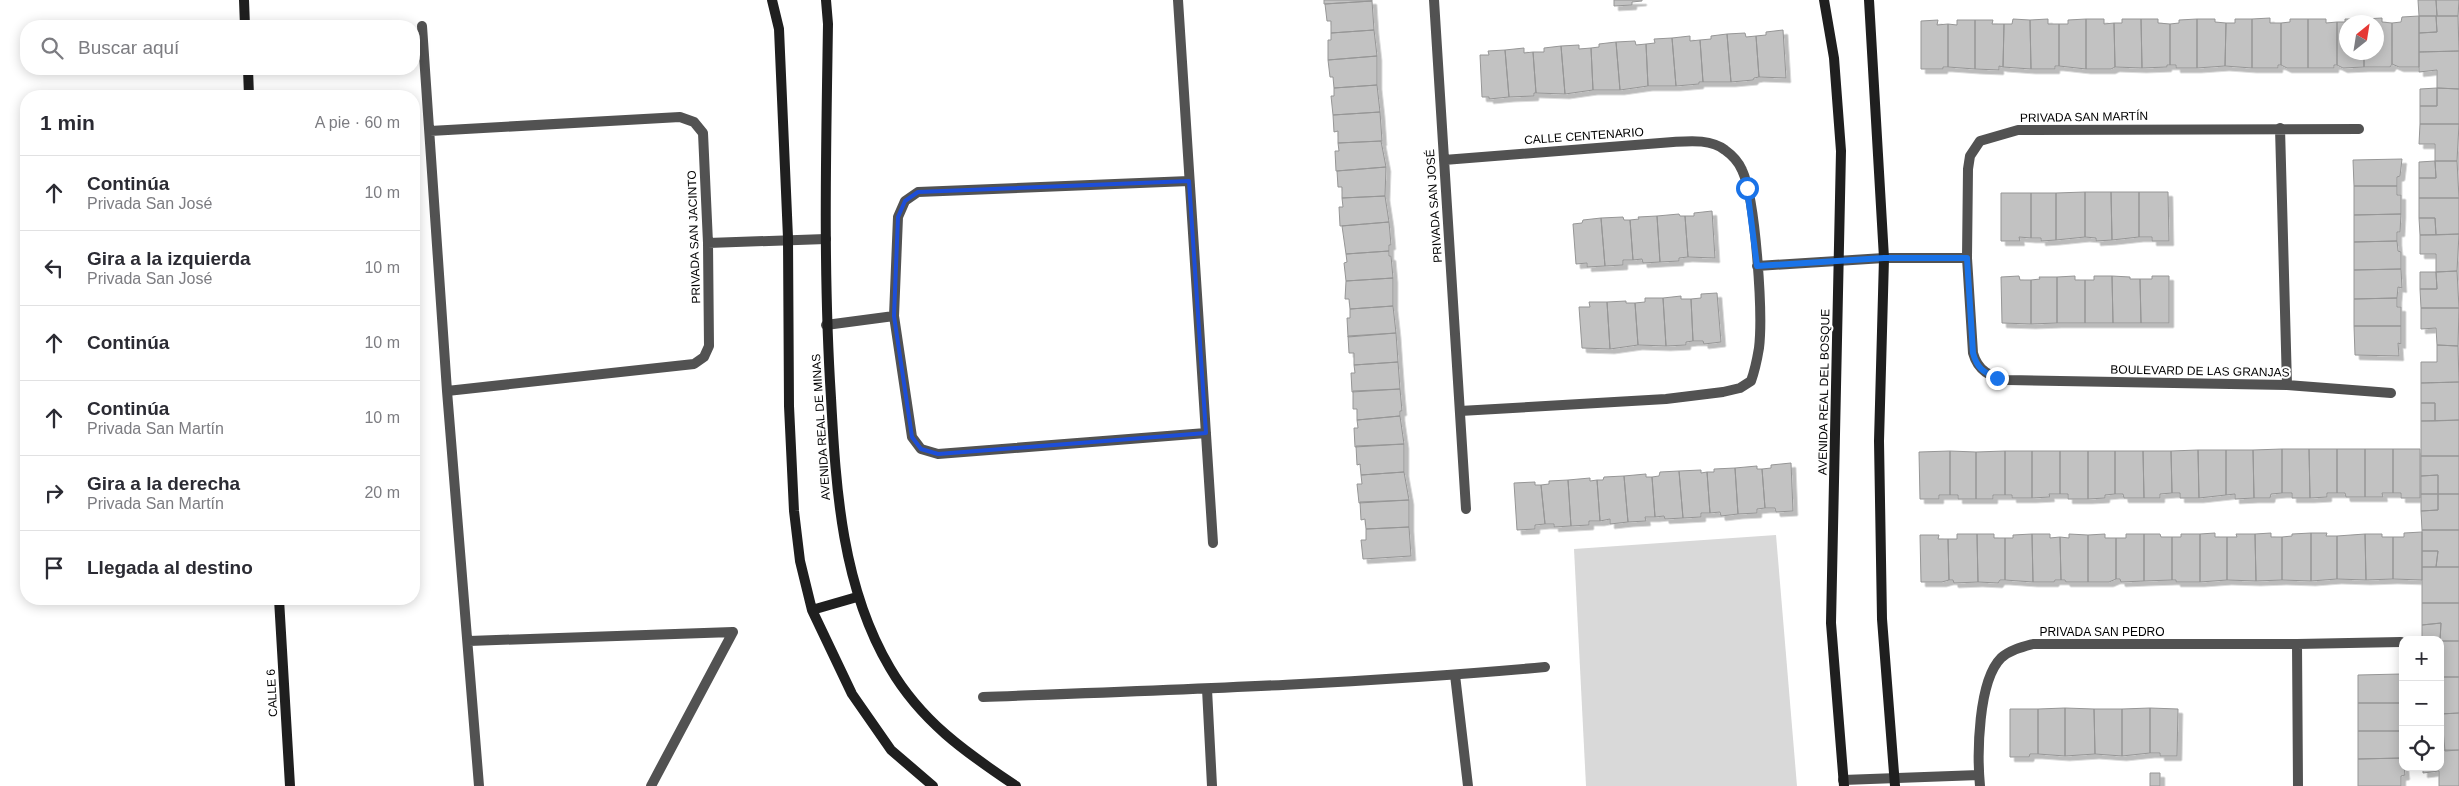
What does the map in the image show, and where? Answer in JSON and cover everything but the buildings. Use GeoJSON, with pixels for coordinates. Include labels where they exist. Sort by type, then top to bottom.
{"type":"FeatureCollection","features":[{"type":"Feature","properties":{"kind":"street"},"geometry":{"type":"LineString","coordinates":[[244,0],[245,20]]}},
{"type":"Feature","properties":{"kind":"street"},"geometry":{"type":"LineString","coordinates":[[772,0],[779,29],[788,238],[789,406],[794,511],[800,561],[812,610],[852,694],[891,750],[933,786]]}},
{"type":"Feature","properties":{"kind":"street","name":"AVENIDA REAL DE MINAS"},"geometry":{"type":"LineString","coordinates":[[826,0],[828,24],[826,325],[834,456],[840,513],[857,597],[872,636],[890,669],[911,699],[940,731],[973,758],[1016,786]]}},
{"type":"Feature","properties":{"kind":"street"},"geometry":{"type":"LineString","coordinates":[[1178,0],[1213,543]]}},
{"type":"Feature","properties":{"kind":"street","name":"PRIVADA SAN JOSÉ"},"geometry":{"type":"LineString","coordinates":[[1434,0],[1466,509]]}},
{"type":"Feature","properties":{"kind":"street","name":"AVENIDA REAL DEL BOSQUE"},"geometry":{"type":"LineString","coordinates":[[1824,0],[1834,58],[1840,151],[1840,261],[1831,622],[1843,783]]}},
{"type":"Feature","properties":{"kind":"street"},"geometry":{"type":"LineString","coordinates":[[1869,0],[1884,258],[1879,441],[1879,528],[1882,619],[1894,781]]}},
{"type":"Feature","properties":{"kind":"street"},"geometry":{"type":"LineString","coordinates":[[422,26],[447,391],[469,641],[479,786]]}},
{"type":"Feature","properties":{"kind":"street"},"geometry":{"type":"LineString","coordinates":[[248,75],[249,90]]}},
{"type":"Feature","properties":{"kind":"street","name":"PRIVADA SAN JACINTO"},"geometry":{"type":"LineString","coordinates":[[430,131],[680,117],[694,122],[703,133],[708,243],[709,346],[704,357],[694,364],[447,391]]}},
{"type":"Feature","properties":{"kind":"street"},"geometry":{"type":"LineString","coordinates":[[2280,128],[2287,385]]}},
{"type":"Feature","properties":{"kind":"street","name":"PRIVADA SAN MARTÍN"},"geometry":{"type":"LineString","coordinates":[[2008,380],[1997,378],[1982,371],[1976,364],[1972,342],[1967,258],[1970,156],[1980,141],[1988,137],[2018,130],[2359,129]]}},
{"type":"Feature","properties":{"kind":"street","name":"CALLE CENTENARIO"},"geometry":{"type":"LineString","coordinates":[[1444,160],[1673,142],[1696,141],[1715,145],[1725,150],[1742,170],[1747,188],[1757,266]]}},
{"type":"Feature","properties":{"kind":"street"},"geometry":{"type":"LineString","coordinates":[[1189,181],[918,192],[905,201],[898,217],[894,316],[912,437],[921,449],[938,454],[1206,433]]}},
{"type":"Feature","properties":{"kind":"street"},"geometry":{"type":"LineString","coordinates":[[708,243],[788,238],[826,239]]}},
{"type":"Feature","properties":{"kind":"street"},"geometry":{"type":"LineString","coordinates":[[1460,411],[1666,399],[1740,388],[1751,382],[1759,346],[1757,266],[1884,258],[1967,258]]}},
{"type":"Feature","properties":{"kind":"street"},"geometry":{"type":"LineString","coordinates":[[826,325],[894,316]]}},
{"type":"Feature","properties":{"kind":"street","name":"BOULEVARD DE LAS GRANJAS"},"geometry":{"type":"LineString","coordinates":[[2008,380],[2287,385],[2391,393]]}},
{"type":"Feature","properties":{"kind":"street"},"geometry":{"type":"LineString","coordinates":[[812,610],[857,597]]}},
{"type":"Feature","properties":{"kind":"street","name":"CALLE 6"},"geometry":{"type":"LineString","coordinates":[[279,605],[290,786]]}},
{"type":"Feature","properties":{"kind":"street"},"geometry":{"type":"LineString","coordinates":[[469,641],[733,632],[651,786]]}},
{"type":"Feature","properties":{"kind":"street","name":"PRIVADA SAN PEDRO"},"geometry":{"type":"LineString","coordinates":[[1980,786],[1982,706],[1987,683],[2001,658],[2015,649],[2033,644],[2399,642]]}},
{"type":"Feature","properties":{"kind":"street"},"geometry":{"type":"LineString","coordinates":[[2297,644],[2298,786]]}},
{"type":"Feature","properties":{"kind":"street"},"geometry":{"type":"LineString","coordinates":[[983,697],[1207,689],[1545,668]]}},
{"type":"Feature","properties":{"kind":"street"},"geometry":{"type":"LineString","coordinates":[[1455,675],[1468,786]]}},
{"type":"Feature","properties":{"kind":"street"},"geometry":{"type":"LineString","coordinates":[[1207,689],[1212,786]]}},
{"type":"Feature","properties":{"kind":"street"},"geometry":{"type":"LineString","coordinates":[[1843,783],[1979,775]]}},
{"type":"Feature","properties":{"kind":"highlighted area"},"geometry":{"type":"Polygon","coordinates":[[[1189,181],[1206,433],[938,454],[921,449],[912,437],[894,316],[898,217],[905,201],[918,192],[1189,181]]]}},
{"type":"Feature","properties":{"kind":"shaded area"},"geometry":{"type":"Polygon","coordinates":[[[1776,535],[1797,786],[1586,786],[1574,549],[1776,535]]]}},
{"type":"Feature","properties":{"kind":"route"},"geometry":{"type":"LineString","coordinates":[[1747,188],[1757,266],[1884,258],[1967,258],[1973,353],[1976,364],[1982,371],[1997,378]]}}]}
